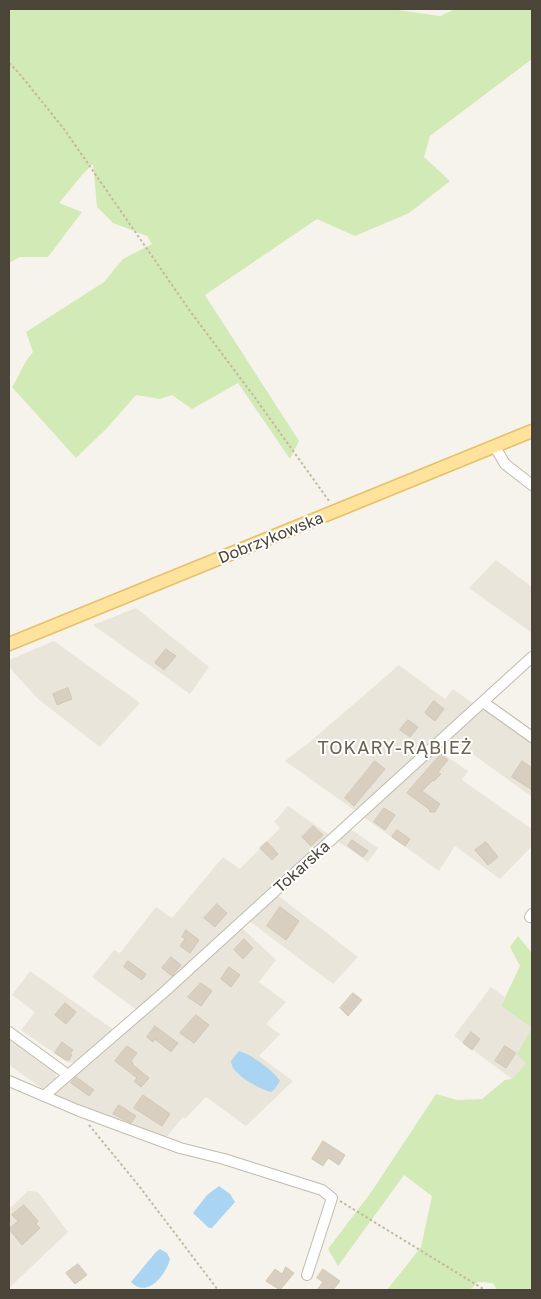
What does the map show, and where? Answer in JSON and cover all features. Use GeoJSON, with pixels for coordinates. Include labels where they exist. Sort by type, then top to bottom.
{"type":"FeatureCollection","features":[{"type":"Feature","properties":{"kind":"main road","name":"Dobrzykowska"},"geometry":{"type":"LineString","coordinates":[[9,644],[532,431]]}},
{"type":"Feature","properties":{"kind":"street"},"geometry":{"type":"LineString","coordinates":[[494,447],[505,464],[532,485]]}},
{"type":"Feature","properties":{"kind":"street","name":"Tokarska"},"geometry":{"type":"LineString","coordinates":[[44,1096],[162,994],[532,657]]}},
{"type":"Feature","properties":{"kind":"street"},"geometry":{"type":"LineString","coordinates":[[483,702],[532,738]]}},
{"type":"Feature","properties":{"kind":"street"},"geometry":{"type":"LineString","coordinates":[[9,1032],[68,1075]]}},
{"type":"Feature","properties":{"kind":"street"},"geometry":{"type":"LineString","coordinates":[[9,1081],[77,1110],[180,1148],[224,1159],[322,1190],[332,1198],[307,1275]]}},
{"type":"Feature","properties":{"kind":"path"},"geometry":{"type":"LineString","coordinates":[[9,63],[64,129],[190,311],[336,511]]}},
{"type":"Feature","properties":{"kind":"path"},"geometry":{"type":"LineString","coordinates":[[77,1110],[139,1186],[218,1290]]}},
{"type":"Feature","properties":{"kind":"path"},"geometry":{"type":"LineString","coordinates":[[339,1200],[485,1290]]}},
{"type":"Feature","properties":{"kind":"shaded area"},"geometry":{"type":"Polygon","coordinates":[[[496,560],[532,587],[532,633],[469,588],[496,560]]]}},
{"type":"Feature","properties":{"kind":"shaded area"},"geometry":{"type":"Polygon","coordinates":[[[136,608],[209,667],[190,694],[93,625],[136,608]]]}},
{"type":"Feature","properties":{"kind":"shaded area"},"geometry":{"type":"Polygon","coordinates":[[[54,641],[140,703],[100,747],[38,699],[9,667],[9,660],[54,641]]]}},
{"type":"Feature","properties":{"kind":"shaded area"},"geometry":{"type":"Polygon","coordinates":[[[399,665],[445,699],[453,689],[475,705],[357,812],[285,761],[399,665]]]}},
{"type":"Feature","properties":{"kind":"shaded area"},"geometry":{"type":"Polygon","coordinates":[[[487,703],[532,735],[532,797],[449,737],[487,703]]]}},
{"type":"Feature","properties":{"kind":"shaded area"},"geometry":{"type":"Polygon","coordinates":[[[436,749],[468,771],[462,780],[532,829],[532,846],[500,879],[455,846],[439,871],[362,816],[436,749]]]}},
{"type":"Feature","properties":{"kind":"shaded area"},"geometry":{"type":"Polygon","coordinates":[[[288,806],[331,836],[137,1010],[92,977],[114,950],[120,953],[156,907],[172,918],[223,857],[240,869],[280,828],[274,822],[288,806]]]}},
{"type":"Feature","properties":{"kind":"shaded area"},"geometry":{"type":"Polygon","coordinates":[[[349,828],[378,848],[368,862],[336,840],[349,828]]]}},
{"type":"Feature","properties":{"kind":"shaded area"},"geometry":{"type":"Polygon","coordinates":[[[276,894],[358,957],[333,984],[248,920],[276,894]]]}},
{"type":"Feature","properties":{"kind":"shaded area"},"geometry":{"type":"Polygon","coordinates":[[[240,926],[276,960],[259,982],[286,1002],[266,1024],[280,1034],[259,1056],[293,1081],[246,1126],[206,1097],[185,1119],[183,1117],[165,1139],[49,1095],[240,926]]]}},
{"type":"Feature","properties":{"kind":"shaded area"},"geometry":{"type":"Polygon","coordinates":[[[30,971],[114,1030],[76,1063],[67,1062],[21,1030],[35,1012],[12,995],[30,971]]]}},
{"type":"Feature","properties":{"kind":"shaded area"},"geometry":{"type":"Polygon","coordinates":[[[491,987],[505,997],[501,1006],[532,1028],[528,1036],[526,1063],[512,1079],[454,1036],[491,987]]]}},
{"type":"Feature","properties":{"kind":"shaded area"},"geometry":{"type":"Polygon","coordinates":[[[9,1038],[56,1071],[56,1078],[43,1089],[9,1065],[9,1038]]]}},
{"type":"Feature","properties":{"kind":"shaded area"},"geometry":{"type":"Polygon","coordinates":[[[28,1191],[38,1192],[68,1232],[9,1288],[9,1209],[28,1191]]]}},
{"type":"Feature","properties":{"kind":"green space"},"geometry":{"type":"Polygon","coordinates":[[[9,9],[391,9],[440,16],[455,9],[532,9],[532,59],[430,136],[424,157],[450,181],[409,213],[355,236],[317,219],[205,295],[299,441],[290,459],[238,383],[192,409],[172,395],[160,399],[136,395],[107,428],[76,458],[12,387],[33,352],[26,332],[104,282],[123,259],[152,244],[147,236],[113,223],[97,207],[93,164],[59,203],[82,212],[48,257],[20,257],[9,263],[9,9]]]}},
{"type":"Feature","properties":{"kind":"green space"},"geometry":{"type":"Polygon","coordinates":[[[518,936],[532,953],[532,1028],[501,1006],[520,966],[510,947],[518,936]]]}},
{"type":"Feature","properties":{"kind":"green space"},"geometry":{"type":"Polygon","coordinates":[[[532,1028],[532,1290],[497,1290],[493,1283],[478,1282],[470,1290],[387,1290],[421,1247],[432,1196],[404,1175],[338,1266],[328,1249],[372,1191],[436,1094],[457,1100],[482,1099],[505,1080],[512,1079],[526,1063],[517,1054],[532,1028]]]}},
{"type":"Feature","properties":{"kind":"water"},"geometry":{"type":"Polygon","coordinates":[[[239,1051],[256,1059],[277,1077],[280,1081],[274,1090],[271,1092],[260,1088],[240,1076],[232,1066],[231,1061],[239,1051]]]}},
{"type":"Feature","properties":{"kind":"water"},"geometry":{"type":"Polygon","coordinates":[[[219,1186],[230,1194],[235,1202],[212,1228],[209,1228],[193,1213],[207,1195],[219,1186]]]}},
{"type":"Feature","properties":{"kind":"water"},"geometry":{"type":"Polygon","coordinates":[[[160,1249],[167,1253],[170,1259],[164,1272],[155,1283],[143,1288],[137,1287],[131,1282],[160,1249]]]}},
{"type":"Feature","properties":{"kind":"building"},"geometry":{"type":"Polygon","coordinates":[[[166,649],[176,656],[164,670],[155,663],[166,649]]]}},
{"type":"Feature","properties":{"kind":"building"},"geometry":{"type":"Polygon","coordinates":[[[68,688],[72,699],[57,705],[53,694],[68,688]]]}},
{"type":"Feature","properties":{"kind":"building"},"geometry":{"type":"Polygon","coordinates":[[[434,701],[444,709],[435,721],[425,713],[434,701]]]}},
{"type":"Feature","properties":{"kind":"building"},"geometry":{"type":"Polygon","coordinates":[[[408,720],[418,727],[410,737],[400,730],[408,720]]]}},
{"type":"Feature","properties":{"kind":"building"},"geometry":{"type":"Polygon","coordinates":[[[441,754],[448,760],[438,772],[441,774],[422,791],[440,804],[435,812],[430,812],[429,809],[407,793],[441,754]]]}},
{"type":"Feature","properties":{"kind":"building"},"geometry":{"type":"Polygon","coordinates":[[[375,761],[385,769],[354,806],[345,798],[375,761]]]}},
{"type":"Feature","properties":{"kind":"building"},"geometry":{"type":"Polygon","coordinates":[[[522,761],[532,768],[532,790],[512,777],[522,761]]]}},
{"type":"Feature","properties":{"kind":"building"},"geometry":{"type":"Polygon","coordinates":[[[384,808],[395,815],[385,830],[374,822],[384,808]]]}},
{"type":"Feature","properties":{"kind":"building"},"geometry":{"type":"Polygon","coordinates":[[[313,826],[323,835],[311,846],[302,837],[313,826]]]}},
{"type":"Feature","properties":{"kind":"building"},"geometry":{"type":"Polygon","coordinates":[[[397,830],[410,839],[405,846],[392,837],[397,830]]]}},
{"type":"Feature","properties":{"kind":"building"},"geometry":{"type":"Polygon","coordinates":[[[352,840],[368,851],[363,857],[348,846],[352,840]]]}},
{"type":"Feature","properties":{"kind":"building"},"geometry":{"type":"Polygon","coordinates":[[[267,842],[278,854],[272,860],[260,848],[267,842]]]}},
{"type":"Feature","properties":{"kind":"building"},"geometry":{"type":"Polygon","coordinates":[[[486,842],[498,857],[488,865],[475,850],[486,842]]]}},
{"type":"Feature","properties":{"kind":"building"},"geometry":{"type":"Polygon","coordinates":[[[217,904],[227,913],[215,927],[204,918],[217,904]]]}},
{"type":"Feature","properties":{"kind":"building"},"geometry":{"type":"Polygon","coordinates":[[[280,907],[299,921],[286,940],[267,926],[280,907]]]}},
{"type":"Feature","properties":{"kind":"building"},"geometry":{"type":"Polygon","coordinates":[[[186,930],[199,940],[190,953],[180,946],[185,939],[182,937],[186,930]]]}},
{"type":"Feature","properties":{"kind":"building"},"geometry":{"type":"Polygon","coordinates":[[[244,939],[253,948],[243,959],[234,950],[244,939]]]}},
{"type":"Feature","properties":{"kind":"building"},"geometry":{"type":"Polygon","coordinates":[[[171,957],[181,965],[172,976],[162,968],[171,957]]]}},
{"type":"Feature","properties":{"kind":"building"},"geometry":{"type":"Polygon","coordinates":[[[128,961],[146,974],[142,980],[124,967],[128,961]]]}},
{"type":"Feature","properties":{"kind":"building"},"geometry":{"type":"Polygon","coordinates":[[[229,967],[240,975],[231,987],[221,979],[229,967]]]}},
{"type":"Feature","properties":{"kind":"building"},"geometry":{"type":"Polygon","coordinates":[[[201,983],[212,991],[201,1006],[188,997],[201,983]]]}},
{"type":"Feature","properties":{"kind":"building"},"geometry":{"type":"Polygon","coordinates":[[[353,993],[362,1000],[348,1016],[340,1008],[353,993]]]}},
{"type":"Feature","properties":{"kind":"building"},"geometry":{"type":"Polygon","coordinates":[[[65,1003],[76,1012],[66,1024],[55,1015],[65,1003]]]}},
{"type":"Feature","properties":{"kind":"building"},"geometry":{"type":"Polygon","coordinates":[[[196,1015],[209,1025],[194,1043],[180,1033],[196,1015]]]}},
{"type":"Feature","properties":{"kind":"building"},"geometry":{"type":"Polygon","coordinates":[[[155,1026],[178,1043],[171,1052],[155,1039],[153,1042],[147,1037],[155,1026]]]}},
{"type":"Feature","properties":{"kind":"building"},"geometry":{"type":"Polygon","coordinates":[[[471,1032],[480,1039],[472,1050],[463,1043],[471,1032]]]}},
{"type":"Feature","properties":{"kind":"building"},"geometry":{"type":"Polygon","coordinates":[[[62,1042],[73,1050],[69,1060],[55,1053],[62,1042]]]}},
{"type":"Feature","properties":{"kind":"building"},"geometry":{"type":"Polygon","coordinates":[[[127,1046],[137,1053],[131,1061],[132,1064],[149,1078],[141,1087],[134,1081],[137,1078],[115,1061],[127,1046]]]}},
{"type":"Feature","properties":{"kind":"building"},"geometry":{"type":"Polygon","coordinates":[[[505,1046],[516,1053],[506,1068],[495,1061],[505,1046]]]}},
{"type":"Feature","properties":{"kind":"building"},"geometry":{"type":"Polygon","coordinates":[[[76,1077],[94,1090],[89,1096],[71,1083],[76,1077]]]}},
{"type":"Feature","properties":{"kind":"building"},"geometry":{"type":"Polygon","coordinates":[[[143,1095],[170,1114],[162,1126],[134,1108],[143,1095]]]}},
{"type":"Feature","properties":{"kind":"building"},"geometry":{"type":"Polygon","coordinates":[[[119,1105],[136,1116],[131,1123],[113,1114],[119,1105]]]}},
{"type":"Feature","properties":{"kind":"building"},"geometry":{"type":"Polygon","coordinates":[[[323,1141],[345,1155],[339,1165],[328,1158],[323,1166],[312,1159],[323,1141]]]}},
{"type":"Feature","properties":{"kind":"building"},"geometry":{"type":"Polygon","coordinates":[[[24,1205],[38,1221],[36,1224],[40,1228],[22,1245],[9,1229],[18,1221],[12,1215],[24,1205]]]}},
{"type":"Feature","properties":{"kind":"building"},"geometry":{"type":"Polygon","coordinates":[[[78,1264],[87,1275],[75,1284],[66,1273],[78,1264]]]}},
{"type":"Feature","properties":{"kind":"building"},"geometry":{"type":"Polygon","coordinates":[[[286,1267],[294,1273],[280,1290],[266,1281],[275,1269],[282,1274],[286,1267]]]}},
{"type":"Feature","properties":{"kind":"building"},"geometry":{"type":"Polygon","coordinates":[[[323,1269],[340,1281],[333,1290],[317,1290],[323,1282],[317,1278],[323,1269]]]}},
{"type":"Feature","properties":{"kind":"district","name":"TOKARY-RĄBIEŻ"},"geometry":{"type":"Point","coordinates":[395,748]}}]}
